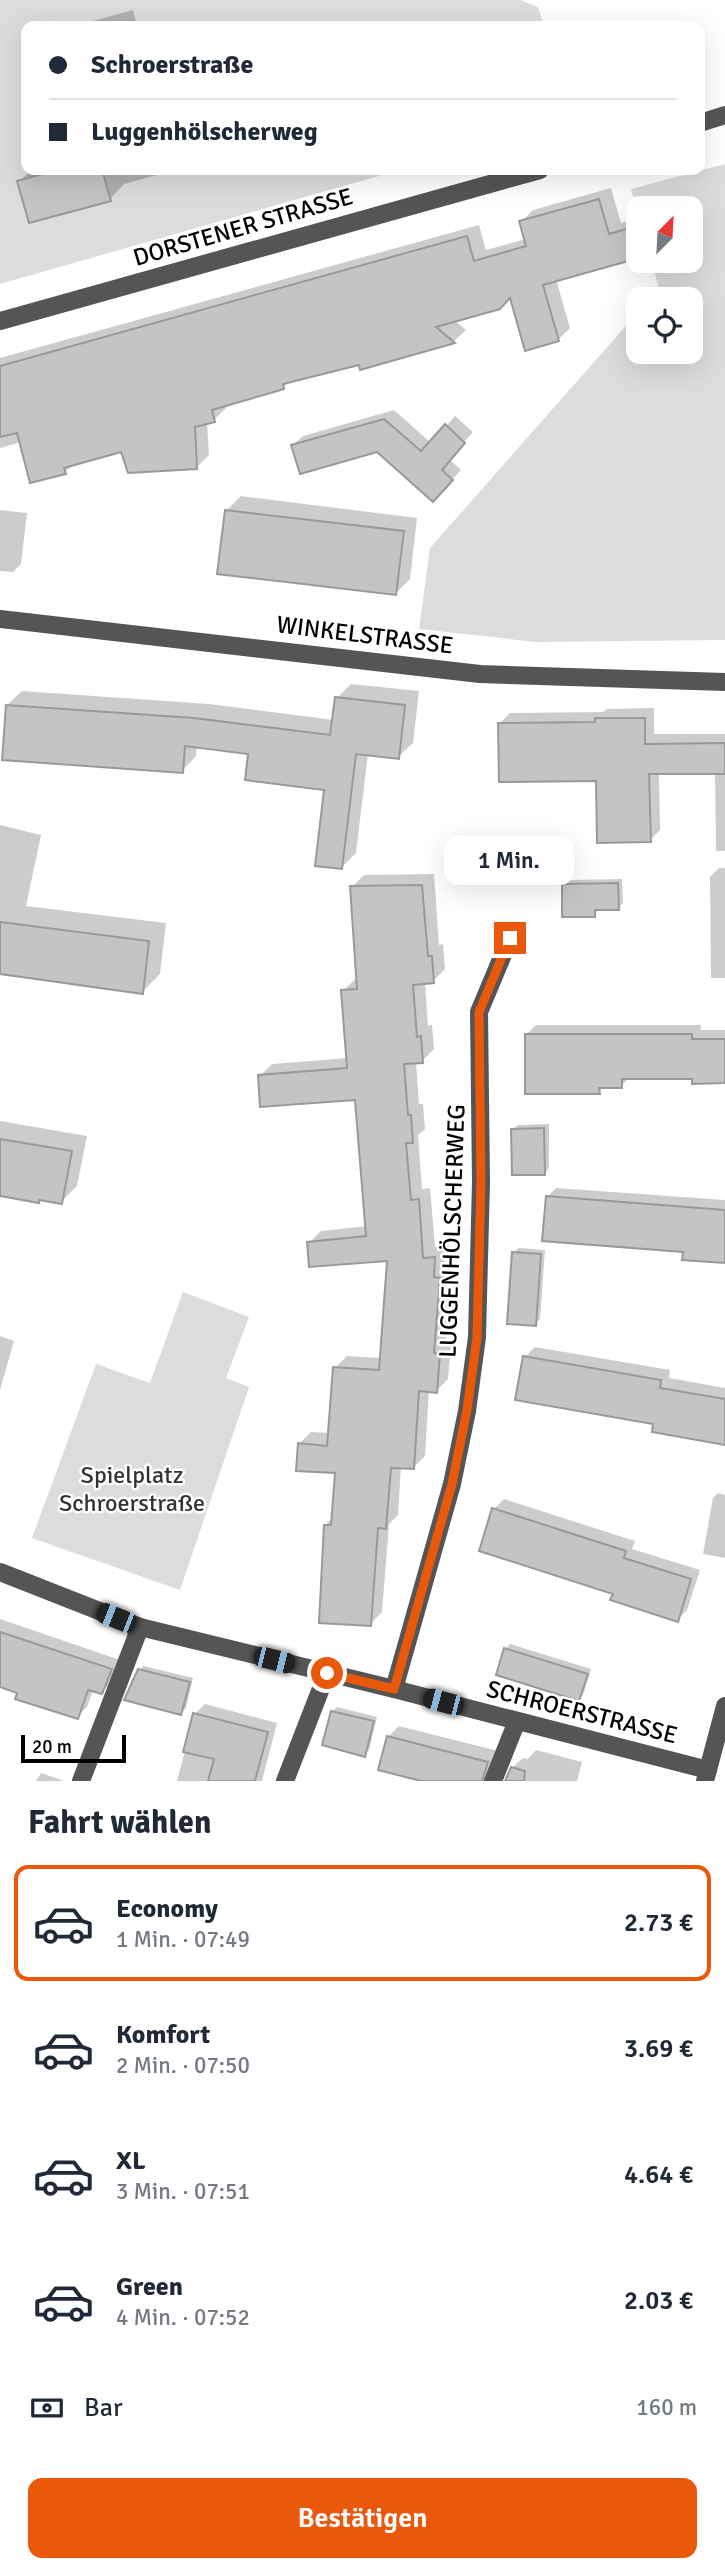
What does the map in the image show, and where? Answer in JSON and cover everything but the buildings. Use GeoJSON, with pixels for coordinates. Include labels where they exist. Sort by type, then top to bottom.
{"type":"FeatureCollection","features":[{"type":"Feature","properties":{"kind":"street"},"geometry":{"type":"LineString","coordinates":[[705,122],[725,116]]}},
{"type":"Feature","properties":{"kind":"street","name":"DORSTENER STRASSE"},"geometry":{"type":"LineString","coordinates":[[0,321],[522,175]]}},
{"type":"Feature","properties":{"kind":"street","name":"WINKELSTRASSE"},"geometry":{"type":"LineString","coordinates":[[0,619],[480,674],[725,682]]}},
{"type":"Feature","properties":{"kind":"street","name":"LUGGENHÖLSCHERWEG"},"geometry":{"type":"LineString","coordinates":[[394,1689],[452,1484],[467,1410],[477,1337],[481,1182],[479,1012],[510,938]]}},
{"type":"Feature","properties":{"kind":"street","name":"SCHROERSTRASSE"},"geometry":{"type":"LineString","coordinates":[[0,1572],[140,1627],[517,1721],[707,1775]]}},
{"type":"Feature","properties":{"kind":"street"},"geometry":{"type":"LineString","coordinates":[[81,1781],[140,1627]]}},
{"type":"Feature","properties":{"kind":"street"},"geometry":{"type":"LineString","coordinates":[[285,1781],[327,1673]]}},
{"type":"Feature","properties":{"kind":"street"},"geometry":{"type":"LineString","coordinates":[[707,1775],[725,1706]]}},
{"type":"Feature","properties":{"kind":"street"},"geometry":{"type":"LineString","coordinates":[[494,1781],[517,1721]]}},
{"type":"Feature","properties":{"kind":"green space"},"geometry":{"type":"Polygon","coordinates":[[[0,0],[520,0],[538,7],[542,21],[21,21],[21,175],[382,175],[0,284],[0,0]]]}},
{"type":"Feature","properties":{"kind":"green space"},"geometry":{"type":"Polygon","coordinates":[[[725,164],[725,640],[536,642],[419,629],[430,548],[626,326],[626,364],[703,364],[703,287],[659,287],[655,273],[704,273],[704,196],[633,196],[631,189],[684,175],[705,175],[705,169],[725,164]]]}},
{"type":"Feature","properties":{"kind":"green space","name":"Spielplatz Schroerstraße"},"geometry":{"type":"Polygon","coordinates":[[[183,1292],[249,1317],[226,1378],[249,1387],[180,1590],[32,1538],[96,1364],[150,1383],[183,1292]]]}},
{"type":"Feature","properties":{"kind":"route"},"geometry":{"type":"LineString","coordinates":[[327,1673],[394,1689],[452,1484],[467,1410],[477,1337],[481,1182],[479,1012],[510,938]]}}]}
